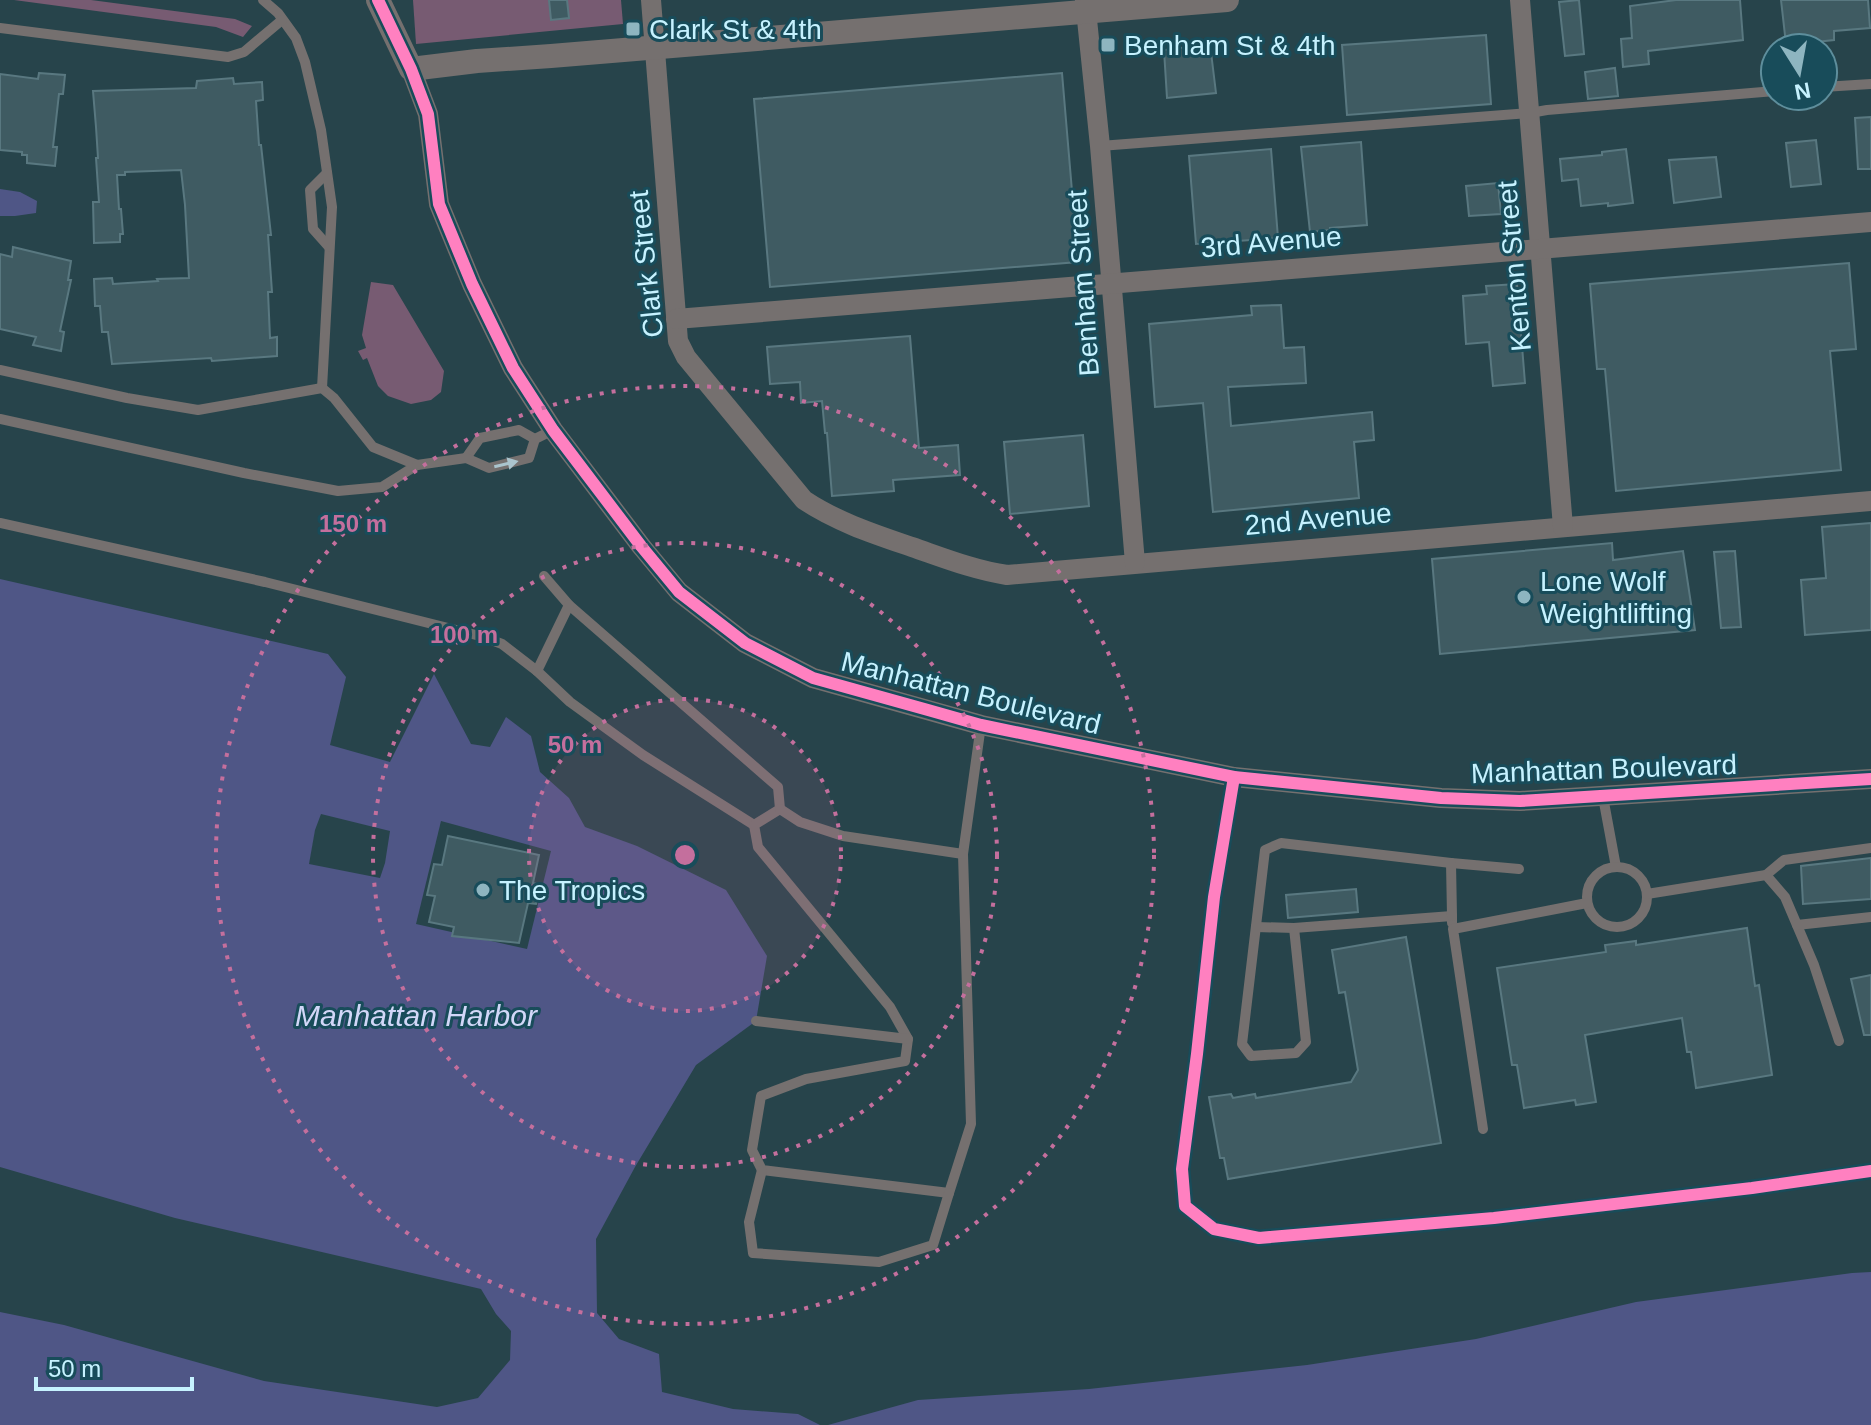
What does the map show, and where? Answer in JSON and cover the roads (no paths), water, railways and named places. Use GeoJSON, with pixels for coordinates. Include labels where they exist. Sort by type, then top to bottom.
{"type":"FeatureCollection","features":[{"type":"Feature","properties":{"kind":"street"},"geometry":{"type":"LineString","coordinates":[[378,0],[411,69],[1085,6],[1227,0]]}},
{"type":"Feature","properties":{"kind":"street","name":"Clark Street"},"geometry":{"type":"LineString","coordinates":[[651,0],[678,341],[686,357],[791,484]]}},
{"type":"Feature","properties":{"kind":"street","name":"Kenton Street"},"geometry":{"type":"LineString","coordinates":[[1520,0],[1563,527]]}},
{"type":"Feature","properties":{"kind":"street","name":"Benham Street"},"geometry":{"type":"LineString","coordinates":[[1085,6],[1100,146],[1135,563]]}},
{"type":"Feature","properties":{"kind":"street","name":"Manhattan Boulevard"},"geometry":{"type":"LineString","coordinates":[[411,69],[428,114],[439,204],[472,284],[544,435],[679,592],[745,643],[813,678],[981,725],[1234,777],[1441,798],[1520,801],[1871,779]]}},
{"type":"Feature","properties":{"kind":"street","name":"3rd Avenue"},"geometry":{"type":"LineString","coordinates":[[676,319],[1871,222]]}},
{"type":"Feature","properties":{"kind":"street","name":"2nd Avenue"},"geometry":{"type":"LineString","coordinates":[[791,484],[804,500],[848,525],[981,571],[1007,575],[1871,501]]}},
{"type":"Feature","properties":{"kind":"lane"},"geometry":{"type":"LineString","coordinates":[[263,0],[278,13],[296,38],[321,130],[332,207],[322,388]]}},
{"type":"Feature","properties":{"kind":"lane"},"geometry":{"type":"LineString","coordinates":[[0,28],[228,57],[244,52],[282,20]]}},
{"type":"Feature","properties":{"kind":"lane"},"geometry":{"type":"LineString","coordinates":[[1839,86],[1871,84]]}},
{"type":"Feature","properties":{"kind":"lane"},"geometry":{"type":"LineString","coordinates":[[1100,146],[1759,92]]}},
{"type":"Feature","properties":{"kind":"lane"},"geometry":{"type":"LineString","coordinates":[[327,173],[310,190],[313,229],[329,247]]}},
{"type":"Feature","properties":{"kind":"lane"},"geometry":{"type":"LineString","coordinates":[[0,370],[198,410],[322,388],[334,398],[373,447],[417,465]]}},
{"type":"Feature","properties":{"kind":"lane"},"geometry":{"type":"LineString","coordinates":[[0,419],[338,491],[382,487],[417,465],[466,458],[489,468],[529,458],[544,435],[519,430],[480,438],[466,458]]}},
{"type":"Feature","properties":{"kind":"lane"},"geometry":{"type":"LineString","coordinates":[[0,523],[265,582],[502,644],[570,702],[643,755],[754,825],[758,847],[890,1007],[908,1039],[905,1061],[806,1079],[761,1096],[752,1150],[762,1170],[749,1222],[753,1253],[879,1262],[933,1245],[971,1124],[963,854],[981,725]]}},
{"type":"Feature","properties":{"kind":"lane"},"geometry":{"type":"LineString","coordinates":[[544,576],[569,605],[778,787],[780,809]]}},
{"type":"Feature","properties":{"kind":"lane"},"geometry":{"type":"LineString","coordinates":[[537,671],[569,605]]}},
{"type":"Feature","properties":{"kind":"lane"},"geometry":{"type":"LineString","coordinates":[[1603,797],[1616,867]]}},
{"type":"Feature","properties":{"kind":"lane"},"geometry":{"type":"LineString","coordinates":[[780,809],[800,822],[843,836],[963,854]]}},
{"type":"Feature","properties":{"kind":"lane"},"geometry":{"type":"LineString","coordinates":[[754,825],[780,809]]}},
{"type":"Feature","properties":{"kind":"lane"},"geometry":{"type":"LineString","coordinates":[[1294,928],[1306,1042],[1296,1053],[1251,1056],[1242,1044],[1265,850],[1281,843],[1519,869]]}},
{"type":"Feature","properties":{"kind":"lane"},"geometry":{"type":"LineString","coordinates":[[1647,894],[1766,875],[1784,860],[1871,848]]}},
{"type":"Feature","properties":{"kind":"lane"},"geometry":{"type":"LineString","coordinates":[[1451,863],[1453,929],[1483,1129]]}},
{"type":"Feature","properties":{"kind":"lane"},"geometry":{"type":"LineString","coordinates":[[1616,867],[1625,868],[1640,878],[1647,894],[1642,914],[1626,926],[1616,928],[1597,921],[1587,903],[1588,886],[1593,878],[1616,867]]}},
{"type":"Feature","properties":{"kind":"lane"},"geometry":{"type":"LineString","coordinates":[[1766,875],[1785,897],[1814,965],[1839,1041]]}},
{"type":"Feature","properties":{"kind":"lane"},"geometry":{"type":"LineString","coordinates":[[1453,929],[1587,903]]}},
{"type":"Feature","properties":{"kind":"lane"},"geometry":{"type":"LineString","coordinates":[[1256,927],[1294,928],[1452,916]]}},
{"type":"Feature","properties":{"kind":"lane"},"geometry":{"type":"LineString","coordinates":[[1797,925],[1871,917]]}},
{"type":"Feature","properties":{"kind":"lane"},"geometry":{"type":"LineString","coordinates":[[756,1021],[908,1039]]}},
{"type":"Feature","properties":{"kind":"lane"},"geometry":{"type":"LineString","coordinates":[[762,1170],[949,1193]]}},
{"type":"Feature","properties":{"kind":"water"},"geometry":{"type":"Polygon","coordinates":[[[0,189],[20,192],[37,201],[36,213],[0,216],[0,189]]]}},
{"type":"Feature","properties":{"kind":"water","name":"Manhattan Harbor"},"geometry":{"type":"Polygon","coordinates":[[[0,579],[328,654],[346,677],[330,745],[390,762],[434,674],[471,744],[490,747],[506,717],[531,736],[540,772],[569,798],[585,827],[637,846],[726,890],[767,956],[756,1021],[696,1065],[635,1167],[596,1239],[597,1313],[619,1339],[659,1354],[662,1392],[733,1409],[798,1414],[820,1425],[0,1425],[0,1312],[64,1325],[264,1381],[437,1407],[478,1398],[510,1360],[511,1331],[481,1289],[175,1218],[0,1167],[0,579]]]}},
{"type":"Feature","properties":{"kind":"water"},"geometry":{"type":"Polygon","coordinates":[[[1871,1272],[1871,1425],[828,1425],[918,1400],[1089,1389],[1307,1365],[1476,1339],[1636,1302],[1871,1272]]]}},
{"type":"Feature","properties":{"kind":"place","name":"Clark St & 4th"},"geometry":{"type":"Point","coordinates":[633,29]}},
{"type":"Feature","properties":{"kind":"place","name":"Benham St & 4th"},"geometry":{"type":"Point","coordinates":[1108,45]}},
{"type":"Feature","properties":{"kind":"place","name":"Lone Wolf Weightlifting"},"geometry":{"type":"Point","coordinates":[1524,597]}},
{"type":"Feature","properties":{"kind":"place","name":"The Tropics"},"geometry":{"type":"Point","coordinates":[483,890]}}]}
